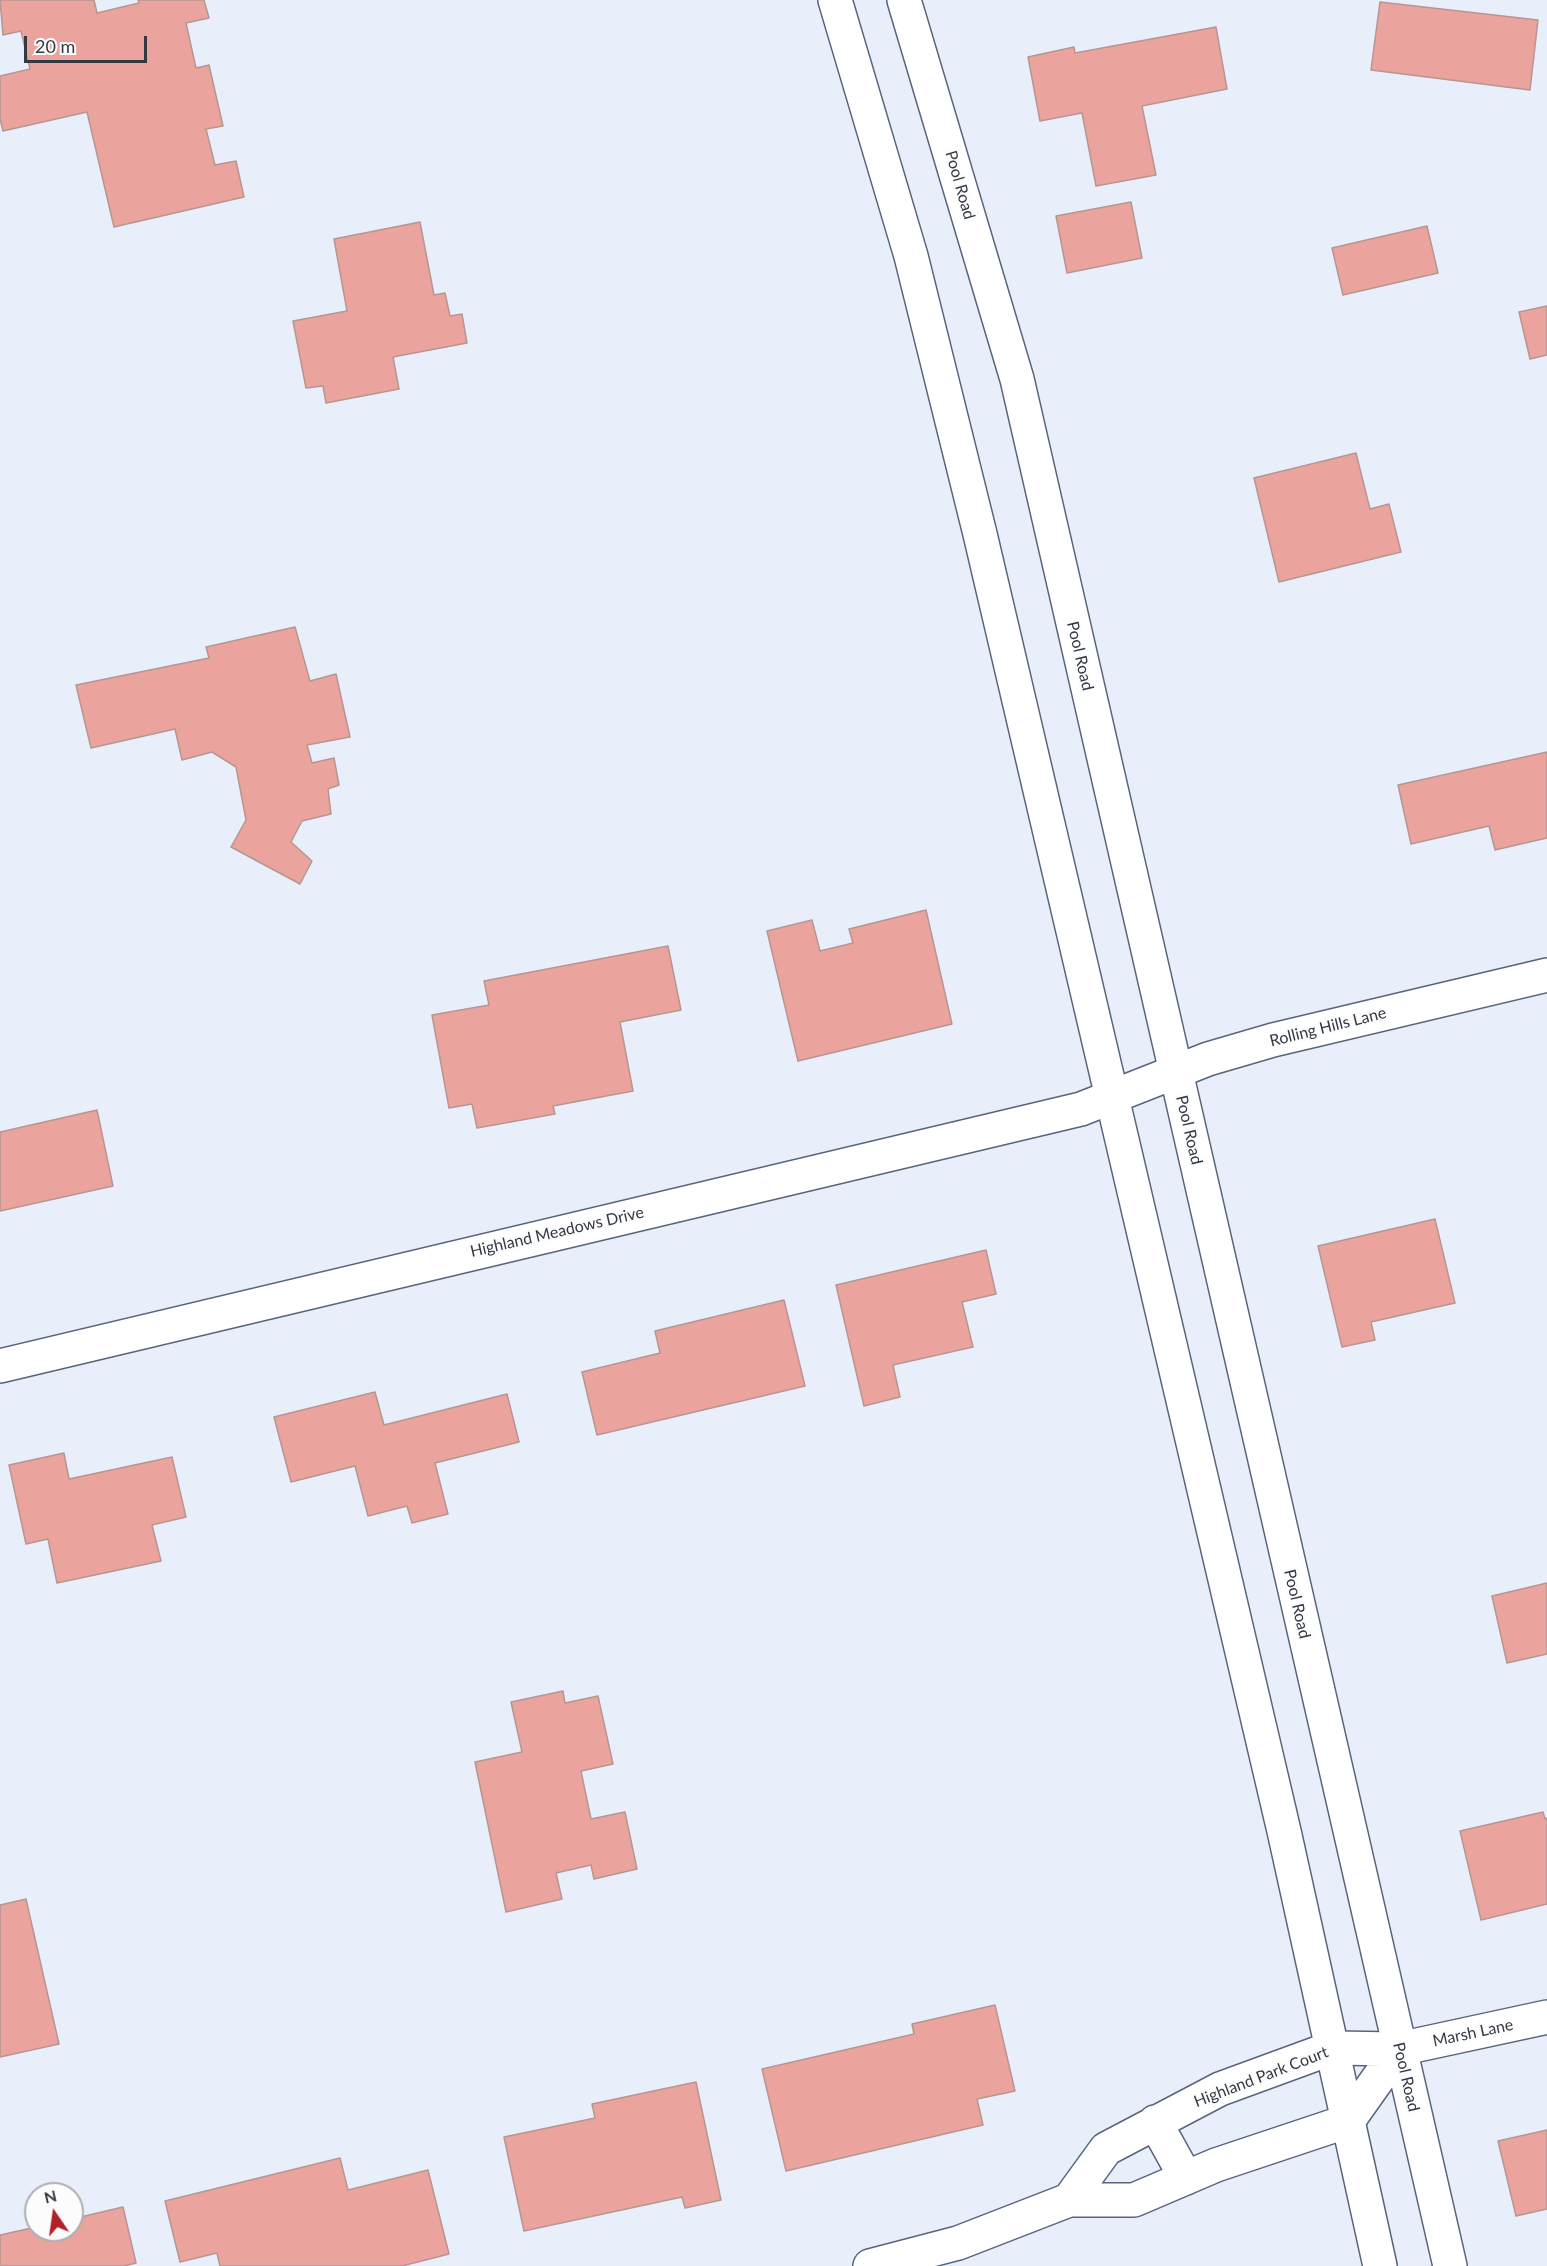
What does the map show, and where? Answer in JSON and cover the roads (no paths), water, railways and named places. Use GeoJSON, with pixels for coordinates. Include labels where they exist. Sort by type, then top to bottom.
{"type":"FeatureCollection","features":[{"type":"Feature","properties":{"kind":"main road"},"geometry":{"type":"LineString","coordinates":[[835,0],[885,162],[952,416],[1114,1096],[1380,2266]]}},
{"type":"Feature","properties":{"kind":"main road","name":"Pool Road"},"geometry":{"type":"LineString","coordinates":[[903,0],[1017,379],[1450,2266]]}},
{"type":"Feature","properties":{"kind":"main road","name":"Rolling Hills Lane"},"geometry":{"type":"LineString","coordinates":[[1114,1096],[1175,1071],[1273,1040],[1547,975]]}},
{"type":"Feature","properties":{"kind":"main road","name":"Highland Meadows Drive"},"geometry":{"type":"LineString","coordinates":[[0,1366],[1081,1108],[1114,1096]]}},
{"type":"Feature","properties":{"kind":"main road","name":"Marsh Lane"},"geometry":{"type":"LineString","coordinates":[[1399,2049],[1547,2018]]}},
{"type":"Feature","properties":{"kind":"main road","name":"Highland Park Court"},"geometry":{"type":"LineString","coordinates":[[1069,2200],[1106,2148],[1220,2089],[1332,2048],[1399,2049]]}},
{"type":"Feature","properties":{"kind":"main road"},"geometry":{"type":"LineString","coordinates":[[870,2266],[958,2243],[1069,2200],[1134,2200],[1186,2178],[1348,2121],[1399,2049]]}},
{"type":"Feature","properties":{"kind":"main road"},"geometry":{"type":"LineString","coordinates":[[1155,2122],[1186,2178]]}}]}
